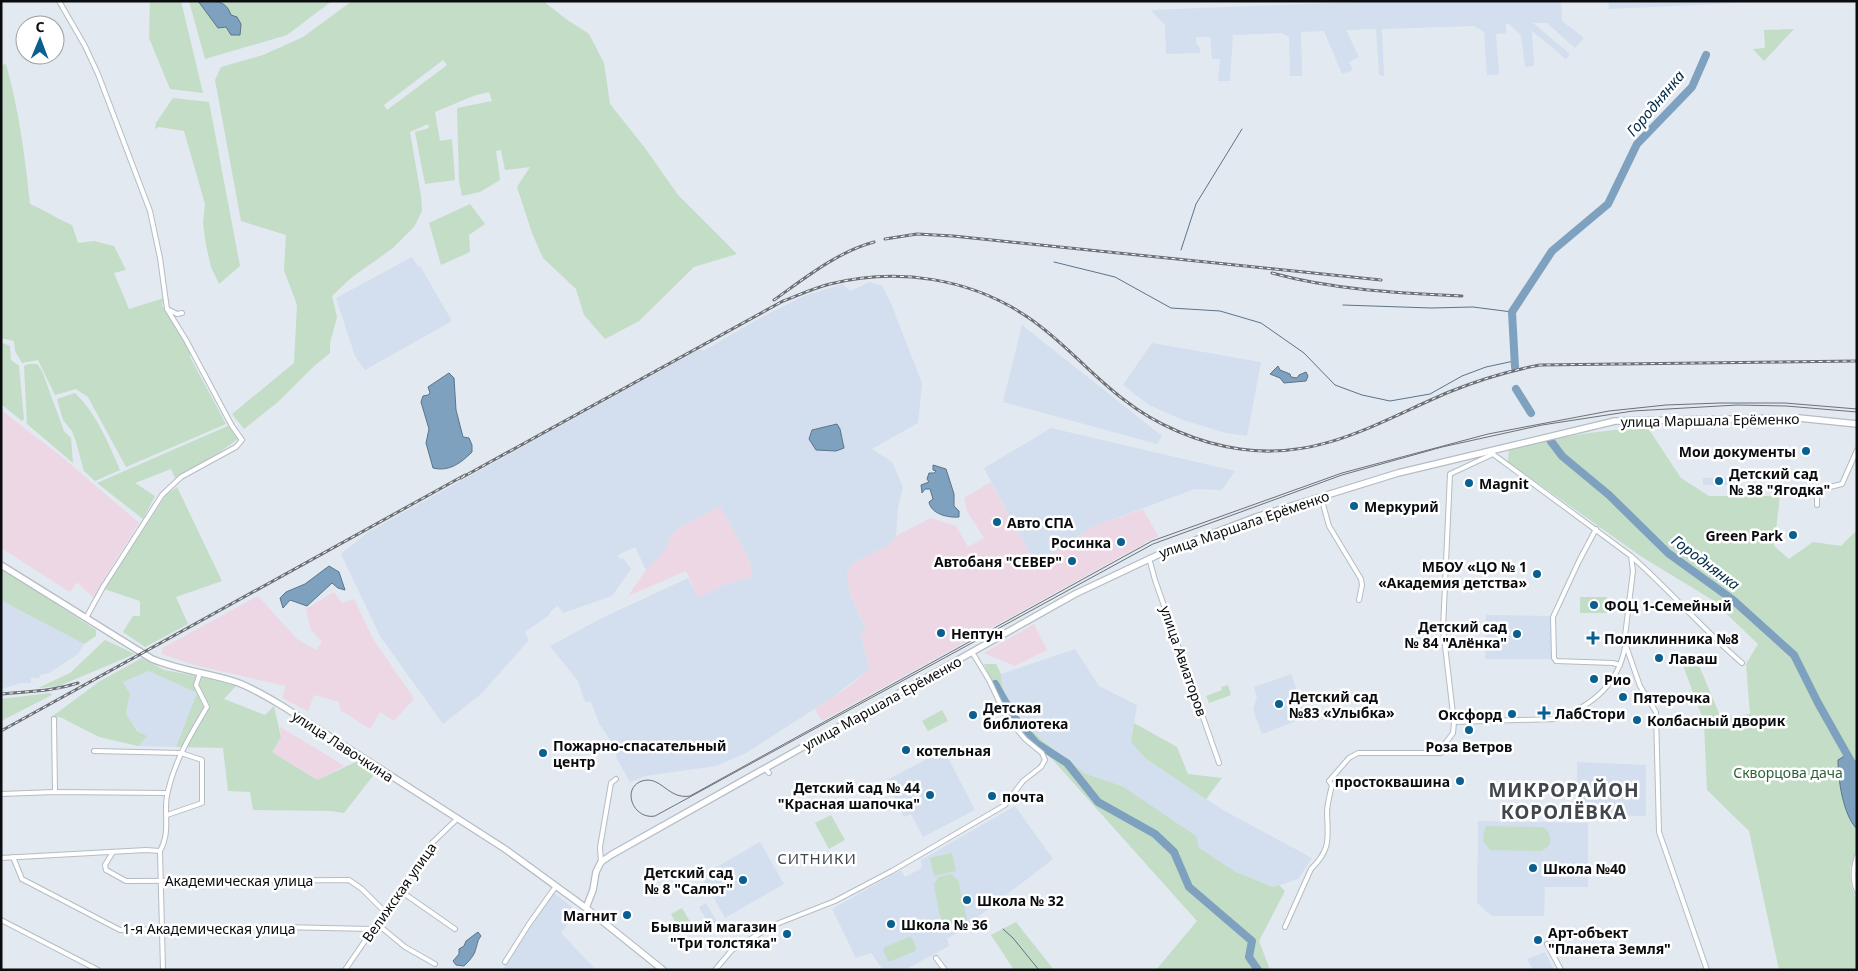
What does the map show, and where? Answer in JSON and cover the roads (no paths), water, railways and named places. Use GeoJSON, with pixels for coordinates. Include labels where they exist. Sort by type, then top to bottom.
{"type":"FeatureCollection","features":[{"type":"Feature","properties":{"kind":"main road","name":"улица Маршала Ерёменко"},"geometry":{"type":"LineString","coordinates":[[601,862],[768,771],[1075,594],[1149,558],[1256,517],[1398,473],[1615,421],[1799,418],[1857,424]]}},
{"type":"Feature","properties":{"kind":"main road","name":"улица Лавочкина"},"geometry":{"type":"LineString","coordinates":[[1,565],[152,659],[236,682],[257,691],[504,849],[586,908],[663,970]]}},
{"type":"Feature","properties":{"kind":"main road"},"geometry":{"type":"LineString","coordinates":[[586,908],[593,890],[596,872],[601,862]]}},
{"type":"Feature","properties":{"kind":"street"},"geometry":{"type":"LineString","coordinates":[[59,1],[85,46],[98,74],[150,211],[160,258],[167,309],[186,340],[232,426],[242,440],[236,447],[182,477],[162,495],[86,618]]}},
{"type":"Feature","properties":{"kind":"street"},"geometry":{"type":"LineString","coordinates":[[167,309],[177,314],[182,313]]}},
{"type":"Feature","properties":{"kind":"street"},"geometry":{"type":"LineString","coordinates":[[1818,505],[1817,494],[1822,489],[1842,484],[1857,450]]}},
{"type":"Feature","properties":{"kind":"street"},"geometry":{"type":"LineString","coordinates":[[1285,927],[1311,869],[1327,847],[1329,829],[1328,808],[1332,785],[1329,781],[1349,758],[1358,753],[1441,753],[1441,749],[1453,733],[1454,722],[1443,629],[1450,474],[1492,452],[1631,556],[1742,663]]}},
{"type":"Feature","properties":{"kind":"street"},"geometry":{"type":"LineString","coordinates":[[1321,497],[1329,526],[1361,579],[1362,585],[1359,600]]}},
{"type":"Feature","properties":{"kind":"street"},"geometry":{"type":"LineString","coordinates":[[1596,529],[1578,560],[1553,617],[1554,658],[1556,661],[1614,663],[1620,665]]}},
{"type":"Feature","properties":{"kind":"street"},"geometry":{"type":"LineString","coordinates":[[1631,556],[1633,572],[1625,636],[1626,646],[1640,686],[1656,712],[1659,832],[1707,970]]}},
{"type":"Feature","properties":{"kind":"street","name":"улица Авиаторов"},"geometry":{"type":"LineString","coordinates":[[1149,558],[1219,763]]}},
{"type":"Feature","properties":{"kind":"street"},"geometry":{"type":"LineString","coordinates":[[1454,722],[1555,719],[1570,714],[1587,705],[1605,689],[1614,678],[1626,646]]}},
{"type":"Feature","properties":{"kind":"street"},"geometry":{"type":"LineString","coordinates":[[715,970],[732,950],[774,925],[835,901],[892,871],[1005,805],[1023,780],[1041,767],[1045,760],[1042,753],[1025,740],[1006,716],[989,680],[972,652]]}},
{"type":"Feature","properties":{"kind":"street"},"geometry":{"type":"LineString","coordinates":[[163,970],[160,851],[166,840],[167,793],[180,753],[207,707],[196,685],[200,673]]}},
{"type":"Feature","properties":{"kind":"street"},"geometry":{"type":"LineString","coordinates":[[54,719],[55,792]]}},
{"type":"Feature","properties":{"kind":"street"},"geometry":{"type":"LineString","coordinates":[[94,751],[180,753],[202,760],[202,803],[166,815]]}},
{"type":"Feature","properties":{"kind":"street"},"geometry":{"type":"LineString","coordinates":[[601,862],[600,847],[609,791],[611,784],[616,778]]}},
{"type":"Feature","properties":{"kind":"street"},"geometry":{"type":"LineString","coordinates":[[1,794],[55,792],[167,793]]}},
{"type":"Feature","properties":{"kind":"street","name":"Велижская улица"},"geometry":{"type":"LineString","coordinates":[[345,970],[432,843],[457,819]]}},
{"type":"Feature","properties":{"kind":"street"},"geometry":{"type":"LineString","coordinates":[[1,858],[146,850],[160,851]]}},
{"type":"Feature","properties":{"kind":"street","name":"Академическая улица"},"geometry":{"type":"LineString","coordinates":[[113,852],[105,865],[106,870],[126,881],[349,880],[362,889],[384,911]]}},
{"type":"Feature","properties":{"kind":"street"},"geometry":{"type":"LineString","coordinates":[[1857,856],[1854,866],[1854,884],[1857,892]]}},
{"type":"Feature","properties":{"kind":"street","name":"1-я Академическая улица"},"geometry":{"type":"LineString","coordinates":[[13,857],[22,879],[120,930],[280,927],[372,928]]}},
{"type":"Feature","properties":{"kind":"street"},"geometry":{"type":"LineString","coordinates":[[505,962],[556,886]]}},
{"type":"Feature","properties":{"kind":"street"},"geometry":{"type":"LineString","coordinates":[[399,890],[455,929]]}},
{"type":"Feature","properties":{"kind":"street"},"geometry":{"type":"LineString","coordinates":[[1,920],[98,970]]}},
{"type":"Feature","properties":{"kind":"street"},"geometry":{"type":"LineString","coordinates":[[376,924],[405,947],[435,964]]}},
{"type":"Feature","properties":{"kind":"street"},"geometry":{"type":"LineString","coordinates":[[1547,944],[1561,970]]}},
{"type":"Feature","properties":{"kind":"street"},"geometry":{"type":"LineString","coordinates":[[936,958],[944,970]]}},
{"type":"Feature","properties":{"kind":"water"},"geometry":{"type":"Polygon","coordinates":[[[198,1],[215,1],[226,6],[231,15],[237,17],[241,24],[240,35],[231,35],[226,27],[218,28],[198,1]]]}},
{"type":"Feature","properties":{"kind":"water"},"geometry":{"type":"Polygon","coordinates":[[[1278,366],[1280,370],[1290,374],[1291,377],[1297,378],[1306,372],[1308,376],[1306,381],[1284,383],[1280,378],[1270,374],[1278,366]]]}},
{"type":"Feature","properties":{"kind":"water"},"geometry":{"type":"Polygon","coordinates":[[[449,373],[454,378],[456,410],[463,437],[469,438],[472,452],[454,466],[439,469],[433,468],[426,443],[429,429],[421,402],[423,396],[430,393],[428,387],[449,373]]]}},
{"type":"Feature","properties":{"kind":"water"},"geometry":{"type":"Polygon","coordinates":[[[837,424],[844,448],[836,451],[816,450],[809,439],[812,430],[837,424]]]}},
{"type":"Feature","properties":{"kind":"water"},"geometry":{"type":"Polygon","coordinates":[[[933,465],[946,469],[954,494],[954,506],[959,511],[959,517],[945,516],[936,512],[930,506],[929,502],[933,499],[930,489],[925,489],[922,493],[921,485],[929,482],[927,479],[929,473],[936,471],[933,470],[933,465]]]}},
{"type":"Feature","properties":{"kind":"water"},"geometry":{"type":"Polygon","coordinates":[[[329,566],[339,572],[345,590],[338,588],[332,583],[307,606],[290,600],[283,608],[280,598],[286,592],[305,584],[329,566]]]}},
{"type":"Feature","properties":{"kind":"water"},"geometry":{"type":"Polygon","coordinates":[[[1846,755],[1857,762],[1857,829],[1848,815],[1840,786],[1838,760],[1846,755]]]}},
{"type":"Feature","properties":{"kind":"water"},"geometry":{"type":"Polygon","coordinates":[[[478,932],[481,936],[470,960],[464,966],[456,965],[453,961],[459,954],[459,949],[478,932]]]}},
{"type":"Feature","properties":{"kind":"waterway","name":"Городнянка"},"geometry":{"type":"LineString","coordinates":[[1515,367],[1512,312],[1552,251],[1608,204],[1637,144],[1692,87],[1706,55]]}},
{"type":"Feature","properties":{"kind":"waterway"},"geometry":{"type":"LineString","coordinates":[[1181,250],[1196,204],[1242,129]]}},
{"type":"Feature","properties":{"kind":"waterway"},"geometry":{"type":"LineString","coordinates":[[1054,262],[1115,277],[1171,308],[1220,311],[1261,323],[1304,353],[1335,385],[1362,395],[1390,401],[1430,394],[1462,376],[1486,367],[1514,361]]}},
{"type":"Feature","properties":{"kind":"waterway"},"geometry":{"type":"LineString","coordinates":[[1343,305],[1431,308],[1473,307],[1512,312]]}},
{"type":"Feature","properties":{"kind":"waterway","name":"Городнянка"},"geometry":{"type":"LineString","coordinates":[[1516,389],[1531,413]]}},
{"type":"Feature","properties":{"kind":"waterway","name":"Городнянка"},"geometry":{"type":"LineString","coordinates":[[1550,440],[1562,456],[1609,495],[1668,553],[1733,600],[1794,655],[1818,703],[1857,772]]}},
{"type":"Feature","properties":{"kind":"waterway"},"geometry":{"type":"LineString","coordinates":[[995,684],[1014,717],[1036,743],[1067,763],[1098,802],[1155,834],[1174,852],[1189,887],[1252,941],[1249,957],[1258,970]]}},
{"type":"Feature","properties":{"kind":"waterway"},"geometry":{"type":"LineString","coordinates":[[1003,929],[1013,938],[1039,970]]}},
{"type":"Feature","properties":{"kind":"tram line"},"geometry":{"type":"LineString","coordinates":[[1857,409],[1785,403],[1720,403],[1666,405],[1609,411],[1488,434],[1342,473],[1152,541],[690,796],[676,794],[660,784],[649,780],[642,781],[632,790],[632,803],[641,813],[647,816],[655,816],[1153,544],[1342,475],[1442,447],[1542,425],[1633,411],[1737,405],[1786,406],[1857,412]]}},
{"type":"Feature","properties":{"kind":"railway"},"geometry":{"type":"LineString","coordinates":[[885,239],[917,234],[953,236],[1381,280]]}},
{"type":"Feature","properties":{"kind":"railway"},"geometry":{"type":"LineString","coordinates":[[774,300],[834,259],[860,246],[874,242]]}},
{"type":"Feature","properties":{"kind":"railway"},"geometry":{"type":"LineString","coordinates":[[1272,273],[1342,287],[1462,296]]}},
{"type":"Feature","properties":{"kind":"railway"},"geometry":{"type":"LineString","coordinates":[[461,478],[783,301],[830,284],[855,279],[907,277],[958,285],[983,293],[1007,304],[1029,318],[1065,347],[1111,389],[1149,417],[1193,437],[1240,449],[1269,451],[1323,444],[1373,426],[1449,392],[1505,373],[1540,365],[1857,361]]}},
{"type":"Feature","properties":{"kind":"railway"},"geometry":{"type":"LineString","coordinates":[[1,731],[465,475]]}},
{"type":"Feature","properties":{"kind":"railway"},"geometry":{"type":"LineString","coordinates":[[1,694],[49,690],[78,683]]}},
{"type":"Feature","properties":{"kind":"place","name":"Мои документы"},"geometry":{"type":"Point","coordinates":[1806,451]}},
{"type":"Feature","properties":{"kind":"place","name":"Детский сад № 38 \"Ягодка\""},"geometry":{"type":"Point","coordinates":[1719,481]}},
{"type":"Feature","properties":{"kind":"place","name":"Magnit"},"geometry":{"type":"Point","coordinates":[1469,483]}},
{"type":"Feature","properties":{"kind":"place","name":"Меркурий"},"geometry":{"type":"Point","coordinates":[1354,506]}},
{"type":"Feature","properties":{"kind":"place","name":"Авто СПА"},"geometry":{"type":"Point","coordinates":[997,522]}},
{"type":"Feature","properties":{"kind":"place","name":"Green Park"},"geometry":{"type":"Point","coordinates":[1793,535]}},
{"type":"Feature","properties":{"kind":"place","name":"Росинка"},"geometry":{"type":"Point","coordinates":[1121,542]}},
{"type":"Feature","properties":{"kind":"place","name":"Автобаня \"СЕВЕР\""},"geometry":{"type":"Point","coordinates":[1072,561]}},
{"type":"Feature","properties":{"kind":"place","name":"МБОУ «ЦО № 1 «Академия детства»"},"geometry":{"type":"Point","coordinates":[1537,574]}},
{"type":"Feature","properties":{"kind":"place","name":"ФОЦ 1-Семейный"},"geometry":{"type":"Point","coordinates":[1594,605]}},
{"type":"Feature","properties":{"kind":"place","name":"Нептун"},"geometry":{"type":"Point","coordinates":[941,633]}},
{"type":"Feature","properties":{"kind":"place","name":"Детский сад № 84 \"Алёнка\""},"geometry":{"type":"Point","coordinates":[1517,634]}},
{"type":"Feature","properties":{"kind":"place","name":"Поликлинника №8"},"geometry":{"type":"Point","coordinates":[1593,638]}},
{"type":"Feature","properties":{"kind":"place","name":"Лаваш"},"geometry":{"type":"Point","coordinates":[1659,658]}},
{"type":"Feature","properties":{"kind":"place","name":"Рио"},"geometry":{"type":"Point","coordinates":[1594,679]}},
{"type":"Feature","properties":{"kind":"place","name":"Пятерочка"},"geometry":{"type":"Point","coordinates":[1623,697]}},
{"type":"Feature","properties":{"kind":"place","name":"Детский сад №83 «Улыбка»"},"geometry":{"type":"Point","coordinates":[1279,704]}},
{"type":"Feature","properties":{"kind":"place","name":"ЛабСтори"},"geometry":{"type":"Point","coordinates":[1544,713]}},
{"type":"Feature","properties":{"kind":"place","name":"Оксфорд"},"geometry":{"type":"Point","coordinates":[1512,714]}},
{"type":"Feature","properties":{"kind":"place","name":"Детская библиотека"},"geometry":{"type":"Point","coordinates":[973,715]}},
{"type":"Feature","properties":{"kind":"place","name":"Колбасный дворик"},"geometry":{"type":"Point","coordinates":[1637,720]}},
{"type":"Feature","properties":{"kind":"place","name":"Роза Ветров"},"geometry":{"type":"Point","coordinates":[1469,730]}},
{"type":"Feature","properties":{"kind":"place","name":"котельная"},"geometry":{"type":"Point","coordinates":[906,750]}},
{"type":"Feature","properties":{"kind":"place","name":"Пожарно-спасательный центр"},"geometry":{"type":"Point","coordinates":[543,753]}},
{"type":"Feature","properties":{"kind":"place","name":"простоквашина"},"geometry":{"type":"Point","coordinates":[1460,781]}},
{"type":"Feature","properties":{"kind":"place","name":"Детский сад № 44 \"Красная шапочка\""},"geometry":{"type":"Point","coordinates":[930,795]}},
{"type":"Feature","properties":{"kind":"place","name":"почта"},"geometry":{"type":"Point","coordinates":[992,796]}},
{"type":"Feature","properties":{"kind":"place","name":"Школа №40"},"geometry":{"type":"Point","coordinates":[1533,868]}},
{"type":"Feature","properties":{"kind":"place","name":"Детский сад № 8 \"Салют\""},"geometry":{"type":"Point","coordinates":[743,880]}},
{"type":"Feature","properties":{"kind":"place","name":"Школа № 32"},"geometry":{"type":"Point","coordinates":[967,900]}},
{"type":"Feature","properties":{"kind":"place","name":"Магнит"},"geometry":{"type":"Point","coordinates":[627,915]}},
{"type":"Feature","properties":{"kind":"place","name":"Школа № 36"},"geometry":{"type":"Point","coordinates":[891,924]}},
{"type":"Feature","properties":{"kind":"place","name":"Бывший магазин \"Три толстяка\""},"geometry":{"type":"Point","coordinates":[787,934]}},
{"type":"Feature","properties":{"kind":"place","name":"Арт-объект \"Планета Земля\""},"geometry":{"type":"Point","coordinates":[1538,940]}},
{"type":"Feature","properties":{"kind":"district","name":"МИКРОРАЙОН КОРОЛЁВКА"},"geometry":{"type":"Point","coordinates":[1564,801]}},
{"type":"Feature","properties":{"kind":"district","name":"СИТНИКИ"},"geometry":{"type":"Point","coordinates":[817,858]}},
{"type":"Feature","properties":{"kind":"park label","name":"Скворцова дача"},"geometry":{"type":"Point","coordinates":[1788,772]}}]}
